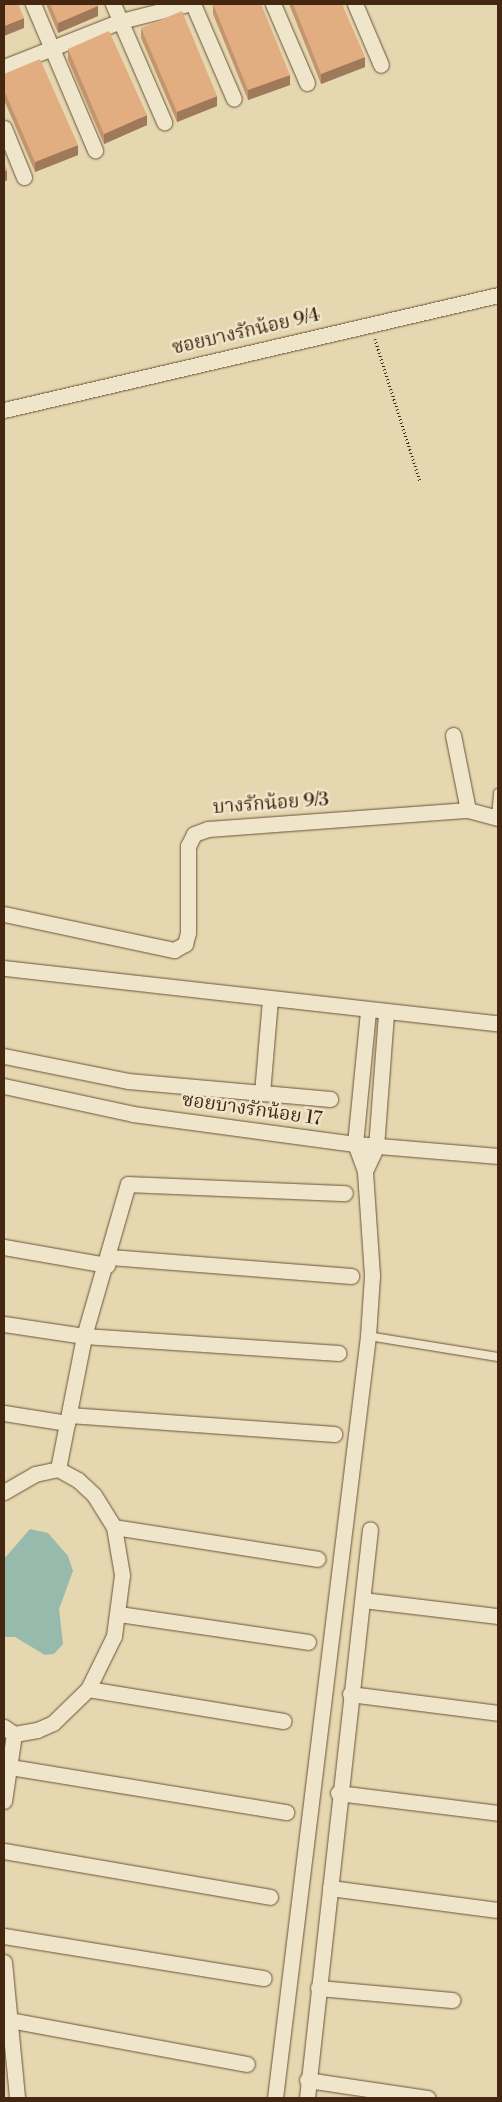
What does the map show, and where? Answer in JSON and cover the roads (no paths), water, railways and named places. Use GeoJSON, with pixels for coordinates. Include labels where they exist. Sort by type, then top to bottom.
{"type":"FeatureCollection","features":[{"type":"Feature","properties":{"kind":"street"},"geometry":{"type":"LineString","coordinates":[[33,4],[95,150]]}},
{"type":"Feature","properties":{"kind":"street"},"geometry":{"type":"LineString","coordinates":[[113,4],[164,122]]}},
{"type":"Feature","properties":{"kind":"street"},"geometry":{"type":"LineString","coordinates":[[4,67],[120,22],[188,4]]}},
{"type":"Feature","properties":{"kind":"street"},"geometry":{"type":"LineString","coordinates":[[193,4],[234,99]]}},
{"type":"Feature","properties":{"kind":"street"},"geometry":{"type":"LineString","coordinates":[[273,4],[307,83]]}},
{"type":"Feature","properties":{"kind":"street"},"geometry":{"type":"LineString","coordinates":[[355,4],[381,65]]}},
{"type":"Feature","properties":{"kind":"street"},"geometry":{"type":"LineString","coordinates":[[4,128],[24,177]]}},
{"type":"Feature","properties":{"kind":"street","name":"ซอยบางรักน้อย 9/4"},"geometry":{"type":"LineString","coordinates":[[4,410],[498,295]]}},
{"type":"Feature","properties":{"kind":"street"},"geometry":{"type":"LineString","coordinates":[[453,734],[468,810]]}},
{"type":"Feature","properties":{"kind":"street","name":"บางรักน้อย 9/3"},"geometry":{"type":"LineString","coordinates":[[4,914],[174,950],[185,944],[188,933],[188,846],[194,834],[208,829],[468,810],[497,817]]}},
{"type":"Feature","properties":{"kind":"street"},"geometry":{"type":"LineString","coordinates":[[4,968],[368,1011],[498,1023]]}},
{"type":"Feature","properties":{"kind":"street"},"geometry":{"type":"LineString","coordinates":[[262,1093],[270,999]]}},
{"type":"Feature","properties":{"kind":"street"},"geometry":{"type":"LineString","coordinates":[[275,2098],[368,1336],[372,1275],[365,1171],[355,1144],[368,1011]]}},
{"type":"Feature","properties":{"kind":"street"},"geometry":{"type":"LineString","coordinates":[[365,1171],[376,1147],[386,1013]]}},
{"type":"Feature","properties":{"kind":"street"},"geometry":{"type":"LineString","coordinates":[[4,1056],[128,1080],[330,1099]]}},
{"type":"Feature","properties":{"kind":"street","name":"ซอยบางรักน้อย 17"},"geometry":{"type":"LineString","coordinates":[[4,1086],[133,1114],[376,1147],[498,1156]]}},
{"type":"Feature","properties":{"kind":"street"},"geometry":{"type":"LineString","coordinates":[[58,1469],[84,1336],[108,1261],[124,1190],[131,1182],[345,1193]]}},
{"type":"Feature","properties":{"kind":"street"},"geometry":{"type":"LineString","coordinates":[[4,1247],[108,1261],[351,1276]]}},
{"type":"Feature","properties":{"kind":"street"},"geometry":{"type":"LineString","coordinates":[[4,1324],[84,1336],[338,1353]]}},
{"type":"Feature","properties":{"kind":"street"},"geometry":{"type":"LineString","coordinates":[[4,1413],[68,1419],[334,1434]]}},
{"type":"Feature","properties":{"kind":"street"},"geometry":{"type":"LineString","coordinates":[[4,1492],[34,1474],[58,1469],[94,1495],[114,1527],[122,1575],[119,1614],[111,1644],[88,1690],[53,1723],[9,1730],[4,1801]]}},
{"type":"Feature","properties":{"kind":"street"},"geometry":{"type":"LineString","coordinates":[[114,1527],[318,1559]]}},
{"type":"Feature","properties":{"kind":"street"},"geometry":{"type":"LineString","coordinates":[[307,2098],[330,1888],[338,1793],[363,1600],[370,1529]]}},
{"type":"Feature","properties":{"kind":"street"},"geometry":{"type":"LineString","coordinates":[[363,1600],[498,1616]]}},
{"type":"Feature","properties":{"kind":"street"},"geometry":{"type":"LineString","coordinates":[[119,1614],[308,1642]]}},
{"type":"Feature","properties":{"kind":"street"},"geometry":{"type":"LineString","coordinates":[[88,1690],[283,1721]]}},
{"type":"Feature","properties":{"kind":"street"},"geometry":{"type":"LineString","coordinates":[[350,1694],[498,1713]]}},
{"type":"Feature","properties":{"kind":"street"},"geometry":{"type":"LineString","coordinates":[[6,1766],[286,1812]]}},
{"type":"Feature","properties":{"kind":"street"},"geometry":{"type":"LineString","coordinates":[[338,1793],[498,1813]]}},
{"type":"Feature","properties":{"kind":"street"},"geometry":{"type":"LineString","coordinates":[[4,1851],[270,1897]]}},
{"type":"Feature","properties":{"kind":"street"},"geometry":{"type":"LineString","coordinates":[[330,1888],[496,1910]]}},
{"type":"Feature","properties":{"kind":"street"},"geometry":{"type":"LineString","coordinates":[[4,1936],[264,1978]]}},
{"type":"Feature","properties":{"kind":"street"},"geometry":{"type":"LineString","coordinates":[[4,1962],[8,2020],[18,2098]]}},
{"type":"Feature","properties":{"kind":"street"},"geometry":{"type":"LineString","coordinates":[[318,1988],[452,2000]]}},
{"type":"Feature","properties":{"kind":"street"},"geometry":{"type":"LineString","coordinates":[[8,2020],[247,2064]]}},
{"type":"Feature","properties":{"kind":"street"},"geometry":{"type":"LineString","coordinates":[[308,2080],[428,2098]]}},
{"type":"Feature","properties":{"kind":"lane"},"geometry":{"type":"LineString","coordinates":[[497,817],[498,793]]}},
{"type":"Feature","properties":{"kind":"lane"},"geometry":{"type":"LineString","coordinates":[[368,1336],[498,1357]]}}]}
